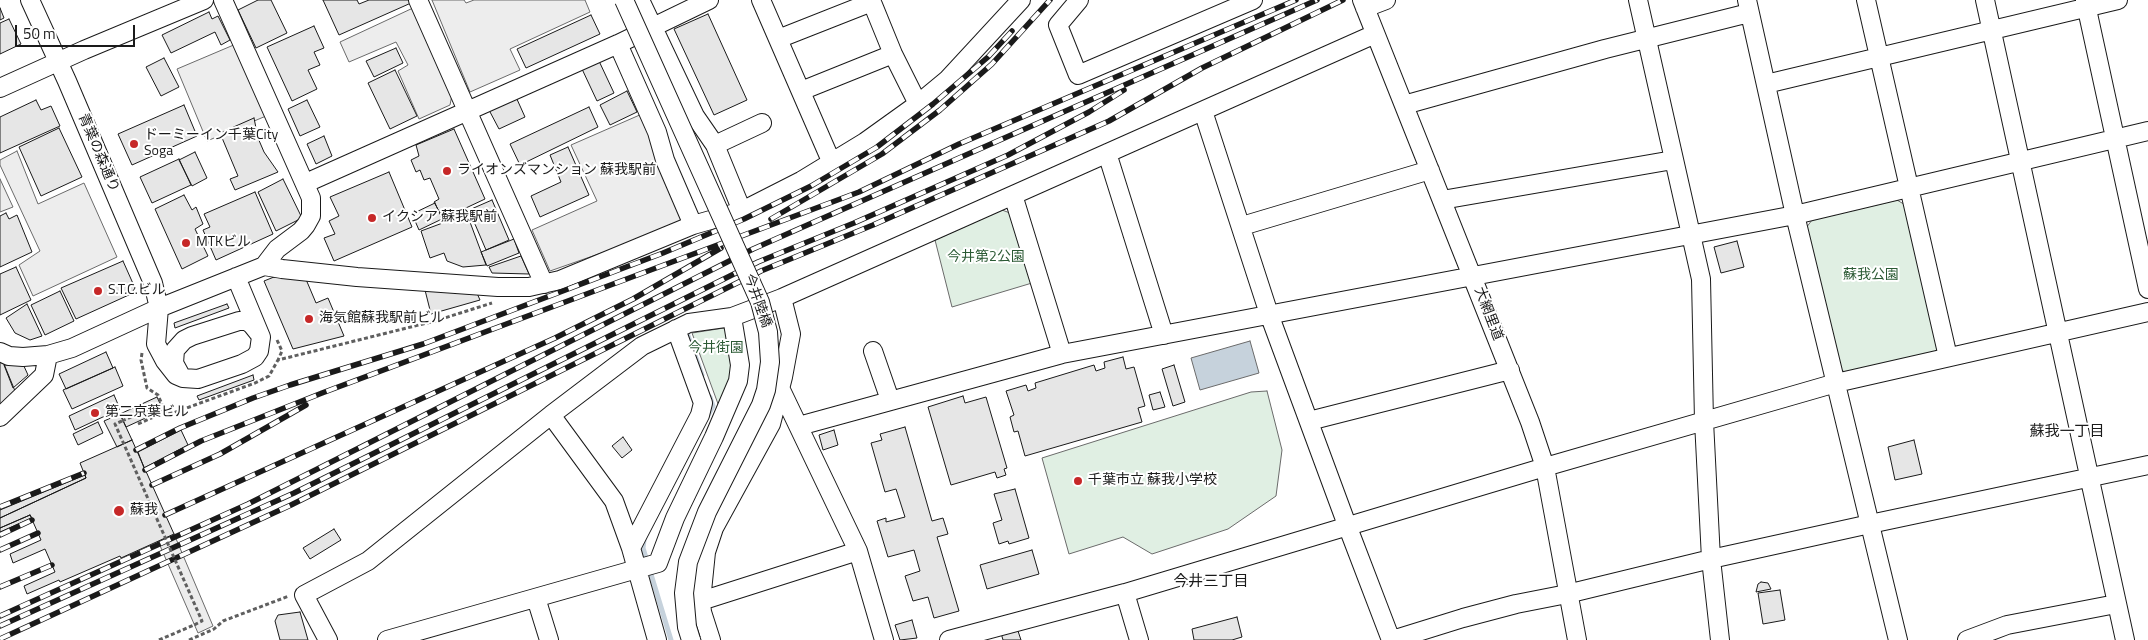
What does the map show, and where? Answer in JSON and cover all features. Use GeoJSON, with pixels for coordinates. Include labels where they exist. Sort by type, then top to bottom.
{"type":"FeatureCollection","features":[{"type":"Feature","properties":{"kind":"street","name":"青葉の森通り"},"geometry":{"type":"LineString","coordinates":[[30,0],[153,283],[159,308],[156,344],[170,368],[183,378]]}},
{"type":"Feature","properties":{"kind":"street"},"geometry":{"type":"LineString","coordinates":[[0,88],[204,0]]}},
{"type":"Feature","properties":{"kind":"street"},"geometry":{"type":"LineString","coordinates":[[0,352],[9,356],[23,357],[48,355],[72,348],[159,308],[264,266],[277,249],[306,225],[312,206],[306,183],[223,0]]}},
{"type":"Feature","properties":{"kind":"street"},"geometry":{"type":"LineString","coordinates":[[418,0],[544,284]]}},
{"type":"Feature","properties":{"kind":"street","name":"今井陸橋"},"geometry":{"type":"LineString","coordinates":[[624,0],[760,302],[769,340],[770,362],[766,390],[761,406],[707,512],[688,562],[684,593],[685,610],[691,640]]}},
{"type":"Feature","properties":{"kind":"street"},"geometry":{"type":"LineString","coordinates":[[640,0],[742,211]]}},
{"type":"Feature","properties":{"kind":"street"},"geometry":{"type":"LineString","coordinates":[[306,183],[469,112],[709,0]]}},
{"type":"Feature","properties":{"kind":"street"},"geometry":{"type":"LineString","coordinates":[[761,0],[831,161]]}},
{"type":"Feature","properties":{"kind":"street"},"geometry":{"type":"LineString","coordinates":[[264,266],[282,270],[357,277],[498,287],[528,287],[560,280],[693,225],[742,211],[801,181],[865,142],[948,80],[1021,0]]}},
{"type":"Feature","properties":{"kind":"street"},"geometry":{"type":"LineString","coordinates":[[1080,0],[1058,25],[1078,75],[1252,0]]}},
{"type":"Feature","properties":{"kind":"street"},"geometry":{"type":"LineString","coordinates":[[1363,4],[1386,0]]}},
{"type":"Feature","properties":{"kind":"street"},"geometry":{"type":"LineString","coordinates":[[1638,0],[1701,279],[1704,421],[1711,560],[1720,640]]}},
{"type":"Feature","properties":{"kind":"street"},"geometry":{"type":"LineString","coordinates":[[1866,0],[1948,357]]}},
{"type":"Feature","properties":{"kind":"street"},"geometry":{"type":"LineString","coordinates":[[1985,0],[2022,160],[2125,640]]}},
{"type":"Feature","properties":{"kind":"street"},"geometry":{"type":"LineString","coordinates":[[1766,84],[1880,58],[2086,4],[2118,0]]}},
{"type":"Feature","properties":{"kind":"street"},"geometry":{"type":"LineString","coordinates":[[778,39],[872,1],[893,54],[918,104]]}},
{"type":"Feature","properties":{"kind":"street","name":"大網里道"},"geometry":{"type":"LineString","coordinates":[[1363,4],[1474,276],[1530,422],[1545,467],[1577,640]]}},
{"type":"Feature","properties":{"kind":"street"},"geometry":{"type":"LineString","coordinates":[[2086,4],[2148,289]]}},
{"type":"Feature","properties":{"kind":"street"},"geometry":{"type":"LineString","coordinates":[[1404,105],[1647,39],[1748,6],[1795,215],[1898,640]]}},
{"type":"Feature","properties":{"kind":"street"},"geometry":{"type":"LineString","coordinates":[[328,640],[304,595],[368,561],[550,415],[642,346],[689,323],[732,317],[782,298],[1375,34]]}},
{"type":"Feature","properties":{"kind":"street"},"geometry":{"type":"LineString","coordinates":[[618,44],[657,132],[693,225]]}},
{"type":"Feature","properties":{"kind":"street"},"geometry":{"type":"LineString","coordinates":[[801,91],[893,54]]}},
{"type":"Feature","properties":{"kind":"street"},"geometry":{"type":"LineString","coordinates":[[1203,111],[1242,226],[1269,314],[1391,640],[1463,618],[1711,560],[2148,465]]}},
{"type":"Feature","properties":{"kind":"street"},"geometry":{"type":"LineString","coordinates":[[709,141],[762,122]]}},
{"type":"Feature","properties":{"kind":"street"},"geometry":{"type":"LineString","coordinates":[[799,426],[1062,354],[1795,215],[2148,131]]}},
{"type":"Feature","properties":{"kind":"street"},"geometry":{"type":"LineString","coordinates":[[1107,153],[1164,335]]}},
{"type":"Feature","properties":{"kind":"street"},"geometry":{"type":"LineString","coordinates":[[1442,200],[1673,160]]}},
{"type":"Feature","properties":{"kind":"street"},"geometry":{"type":"LineString","coordinates":[[1242,226],[1430,170]]}},
{"type":"Feature","properties":{"kind":"street"},"geometry":{"type":"LineString","coordinates":[[1013,195],[1062,354]]}},
{"type":"Feature","properties":{"kind":"street"},"geometry":{"type":"LineString","coordinates":[[236,277],[261,337],[259,351],[255,357],[242,364],[198,379],[183,378],[174,363],[174,356],[179,345],[192,336],[239,321],[252,325],[261,337]]}},
{"type":"Feature","properties":{"kind":"street"},"geometry":{"type":"LineString","coordinates":[[711,640],[702,612],[701,601],[703,568],[709,538],[772,424],[781,390],[785,340],[789,321],[782,298]]}},
{"type":"Feature","properties":{"kind":"street"},"geometry":{"type":"LineString","coordinates":[[949,640],[1125,593],[1347,525],[1836,383],[2148,312]]}},
{"type":"Feature","properties":{"kind":"street"},"geometry":{"type":"LineString","coordinates":[[387,640],[441,633],[536,598],[658,563],[675,518],[714,437],[738,381],[742,351],[732,317]]}},
{"type":"Feature","properties":{"kind":"street"},"geometry":{"type":"LineString","coordinates":[[631,548],[700,415],[702,403],[676,329]]}},
{"type":"Feature","properties":{"kind":"street"},"geometry":{"type":"LineString","coordinates":[[873,351],[890,400]]}},
{"type":"Feature","properties":{"kind":"street"},"geometry":{"type":"LineString","coordinates":[[0,417],[44,375],[48,355]]}},
{"type":"Feature","properties":{"kind":"street"},"geometry":{"type":"LineString","coordinates":[[1309,422],[1510,370]]}},
{"type":"Feature","properties":{"kind":"street"},"geometry":{"type":"LineString","coordinates":[[781,390],[858,551],[884,640]]}},
{"type":"Feature","properties":{"kind":"street"},"geometry":{"type":"LineString","coordinates":[[550,415],[614,501],[631,548],[657,640]]}},
{"type":"Feature","properties":{"kind":"street"},"geometry":{"type":"LineString","coordinates":[[694,426],[714,437]]}},
{"type":"Feature","properties":{"kind":"street"},"geometry":{"type":"LineString","coordinates":[[661,491],[675,518]]}},
{"type":"Feature","properties":{"kind":"street"},"geometry":{"type":"LineString","coordinates":[[701,601],[858,551]]}},
{"type":"Feature","properties":{"kind":"street"},"geometry":{"type":"LineString","coordinates":[[1125,593],[1139,640]]}},
{"type":"Feature","properties":{"kind":"street"},"geometry":{"type":"LineString","coordinates":[[536,598],[549,640]]}},
{"type":"Feature","properties":{"kind":"street"},"geometry":{"type":"LineString","coordinates":[[1967,640],[2007,625],[2116,604]]}},
{"type":"Feature","properties":{"kind":"path"},"geometry":{"type":"LineString","coordinates":[[138,424],[158,415],[166,414],[255,383],[269,376],[278,360],[501,301],[498,287]]}},
{"type":"Feature","properties":{"kind":"path"},"geometry":{"type":"LineString","coordinates":[[141,360],[147,388],[158,395],[166,414]]}},
{"type":"Feature","properties":{"kind":"path"},"geometry":{"type":"LineString","coordinates":[[160,640],[202,621],[114,424],[162,403]]}},
{"type":"Feature","properties":{"kind":"path"},"geometry":{"type":"LineString","coordinates":[[188,640],[214,629],[223,622],[287,596],[304,595]]}},
{"type":"Feature","properties":{"kind":"green space","name":"蘇我公園"},"geometry":{"type":"Polygon","coordinates":[[[1897,200],[1907,206],[1940,346],[1934,352],[1847,373],[1841,370],[1806,228],[1812,220],[1897,200]]]}},
{"type":"Feature","properties":{"kind":"green space","name":"今井第2公園"},"geometry":{"type":"Polygon","coordinates":[[[1002,210],[1010,213],[1032,283],[952,307],[935,240],[1002,210]]]}},
{"type":"Feature","properties":{"kind":"green space","name":"今井街園"},"geometry":{"type":"Polygon","coordinates":[[[724,328],[733,335],[737,377],[721,412],[692,333],[724,328]]]}},
{"type":"Feature","properties":{"kind":"green space"},"geometry":{"type":"Polygon","coordinates":[[[1267,391],[1282,450],[1276,496],[1228,529],[1152,554],[1123,537],[1069,554],[1042,458],[1251,392],[1267,391]]]}},
{"type":"Feature","properties":{"kind":"shaded area"},"geometry":{"type":"Polygon","coordinates":[[[432,0],[464,0],[466,3],[474,0],[585,0],[590,12],[510,49],[520,70],[470,92],[432,0]]]}},
{"type":"Feature","properties":{"kind":"shaded area"},"geometry":{"type":"Polygon","coordinates":[[[413,8],[452,95],[450,105],[419,119],[398,71],[408,65],[396,42],[349,62],[340,42],[413,8]]]}},
{"type":"Feature","properties":{"kind":"shaded area"},"geometry":{"type":"Polygon","coordinates":[[[236,44],[266,116],[207,141],[177,69],[236,44]]]}},
{"type":"Feature","properties":{"kind":"shaded area"},"geometry":{"type":"Polygon","coordinates":[[[642,114],[687,223],[550,271],[532,230],[597,201],[571,145],[642,114]]]}},
{"type":"Feature","properties":{"kind":"shaded area"},"geometry":{"type":"Polygon","coordinates":[[[17,151],[38,204],[84,183],[117,257],[33,296],[19,265],[40,251],[0,165],[0,160],[17,151]]]}},
{"type":"Feature","properties":{"kind":"shaded area"},"geometry":{"type":"Polygon","coordinates":[[[0,179],[13,207],[0,212],[0,179]]]}},
{"type":"Feature","properties":{"kind":"shaded area"},"geometry":{"type":"Polygon","coordinates":[[[1250,341],[1259,373],[1200,390],[1191,358],[1250,341]]]}},
{"type":"Feature","properties":{"kind":"shaded area"},"geometry":{"type":"Polygon","coordinates":[[[174,534],[213,626],[198,633],[158,541],[174,534]]]}},
{"type":"Feature","properties":{"kind":"building"},"geometry":{"type":"Polygon","coordinates":[[[258,0],[271,0],[287,33],[256,48],[238,10],[258,0]]]}},
{"type":"Feature","properties":{"kind":"building"},"geometry":{"type":"Polygon","coordinates":[[[323,0],[357,0],[359,4],[369,0],[410,0],[411,3],[339,35],[323,0]]]}},
{"type":"Feature","properties":{"kind":"building"},"geometry":{"type":"Polygon","coordinates":[[[0,8],[4,18],[0,20],[0,8]]]}},
{"type":"Feature","properties":{"kind":"building"},"geometry":{"type":"Polygon","coordinates":[[[209,12],[212,19],[218,16],[230,40],[221,45],[215,32],[171,53],[162,35],[209,12]]]}},
{"type":"Feature","properties":{"kind":"building"},"geometry":{"type":"Polygon","coordinates":[[[708,14],[747,100],[714,115],[674,29],[708,14]]]}},
{"type":"Feature","properties":{"kind":"building"},"geometry":{"type":"Polygon","coordinates":[[[591,15],[600,34],[526,68],[517,49],[591,15]]]}},
{"type":"Feature","properties":{"kind":"building"},"geometry":{"type":"Polygon","coordinates":[[[9,19],[21,44],[0,54],[0,23],[9,19]]]}},
{"type":"Feature","properties":{"kind":"building"},"geometry":{"type":"Polygon","coordinates":[[[314,26],[324,48],[314,52],[320,65],[308,70],[317,89],[292,101],[267,47],[314,26]]]}},
{"type":"Feature","properties":{"kind":"building"},"geometry":{"type":"Polygon","coordinates":[[[396,48],[403,63],[374,77],[366,61],[396,48]]]}},
{"type":"Feature","properties":{"kind":"building"},"geometry":{"type":"Polygon","coordinates":[[[164,58],[179,87],[161,96],[146,67],[164,58]]]}},
{"type":"Feature","properties":{"kind":"building"},"geometry":{"type":"Polygon","coordinates":[[[599,61],[614,93],[597,101],[582,69],[599,61]]]}},
{"type":"Feature","properties":{"kind":"building"},"geometry":{"type":"Polygon","coordinates":[[[395,70],[417,116],[390,129],[368,83],[395,70]]]}},
{"type":"Feature","properties":{"kind":"building"},"geometry":{"type":"Polygon","coordinates":[[[627,91],[637,112],[610,125],[600,105],[627,91]]]}},
{"type":"Feature","properties":{"kind":"building"},"geometry":{"type":"Polygon","coordinates":[[[516,97],[525,117],[499,129],[489,110],[516,97]]]}},
{"type":"Feature","properties":{"kind":"building"},"geometry":{"type":"Polygon","coordinates":[[[36,100],[41,110],[51,106],[60,126],[0,153],[0,117],[36,100]]]}},
{"type":"Feature","properties":{"kind":"building"},"geometry":{"type":"Polygon","coordinates":[[[307,100],[320,127],[300,136],[288,109],[307,100]]]}},
{"type":"Feature","properties":{"kind":"building"},"geometry":{"type":"Polygon","coordinates":[[[184,105],[197,136],[132,165],[118,134],[184,105]]]}},
{"type":"Feature","properties":{"kind":"building"},"geometry":{"type":"Polygon","coordinates":[[[589,107],[598,127],[520,165],[510,144],[589,107]]]}},
{"type":"Feature","properties":{"kind":"building"},"geometry":{"type":"Polygon","coordinates":[[[254,118],[258,138],[264,152],[278,172],[235,190],[230,179],[238,176],[220,133],[254,118]]]}},
{"type":"Feature","properties":{"kind":"building"},"geometry":{"type":"Polygon","coordinates":[[[59,128],[82,177],[41,196],[19,147],[59,128]]]}},
{"type":"Feature","properties":{"kind":"building","name":"ライオンズマンション 蘇我駅前"},"geometry":{"type":"Polygon","coordinates":[[[454,129],[485,199],[451,215],[449,209],[440,213],[434,202],[439,199],[430,178],[424,180],[420,170],[416,172],[411,160],[419,156],[416,145],[454,129]]]}},
{"type":"Feature","properties":{"kind":"building"},"geometry":{"type":"Polygon","coordinates":[[[324,136],[332,156],[316,164],[307,144],[324,136]]]}},
{"type":"Feature","properties":{"kind":"building"},"geometry":{"type":"Polygon","coordinates":[[[568,147],[589,195],[540,217],[531,196],[561,182],[550,155],[568,147]]]}},
{"type":"Feature","properties":{"kind":"building"},"geometry":{"type":"Polygon","coordinates":[[[195,152],[207,178],[192,186],[179,160],[195,152]]]}},
{"type":"Feature","properties":{"kind":"building"},"geometry":{"type":"Polygon","coordinates":[[[179,159],[191,185],[152,203],[140,177],[179,159]]]}},
{"type":"Feature","properties":{"kind":"building","name":"イクシア 蘇我駅前"},"geometry":{"type":"Polygon","coordinates":[[[389,172],[412,227],[334,261],[324,238],[335,234],[329,221],[339,216],[330,197],[389,172]]]}},
{"type":"Feature","properties":{"kind":"building"},"geometry":{"type":"Polygon","coordinates":[[[283,179],[302,218],[276,231],[258,192],[283,179]]]}},
{"type":"Feature","properties":{"kind":"building"},"geometry":{"type":"Polygon","coordinates":[[[255,192],[273,234],[216,260],[203,230],[210,227],[204,214],[255,192]]]}},
{"type":"Feature","properties":{"kind":"building","name":"MTKビル"},"geometry":{"type":"Polygon","coordinates":[[[184,195],[192,210],[196,207],[203,224],[195,229],[208,256],[182,269],[155,209],[184,195]]]}},
{"type":"Feature","properties":{"kind":"building"},"geometry":{"type":"Polygon","coordinates":[[[492,200],[509,240],[486,250],[469,210],[492,200]]]}},
{"type":"Feature","properties":{"kind":"building"},"geometry":{"type":"Polygon","coordinates":[[[435,203],[442,219],[419,230],[412,214],[435,203]]]}},
{"type":"Feature","properties":{"kind":"building"},"geometry":{"type":"Polygon","coordinates":[[[6,213],[9,219],[17,215],[32,252],[0,267],[0,216],[6,213]]]}},
{"type":"Feature","properties":{"kind":"building"},"geometry":{"type":"Polygon","coordinates":[[[467,214],[486,265],[463,267],[447,261],[444,253],[430,258],[421,231],[467,214]]]}},
{"type":"Feature","properties":{"kind":"building"},"geometry":{"type":"Polygon","coordinates":[[[514,239],[519,253],[487,266],[481,252],[514,239]]]}},
{"type":"Feature","properties":{"kind":"building"},"geometry":{"type":"Polygon","coordinates":[[[1737,241],[1744,267],[1721,273],[1714,247],[1737,241]]]}},
{"type":"Feature","properties":{"kind":"building"},"geometry":{"type":"Polygon","coordinates":[[[521,256],[529,274],[492,273],[489,267],[521,256]]]}},
{"type":"Feature","properties":{"kind":"building","name":"S.T.C.ビル"},"geometry":{"type":"Polygon","coordinates":[[[123,261],[135,288],[131,294],[76,319],[61,288],[123,261]]]}},
{"type":"Feature","properties":{"kind":"building"},"geometry":{"type":"Polygon","coordinates":[[[16,267],[31,300],[0,315],[0,274],[16,267]]]}},
{"type":"Feature","properties":{"kind":"building","name":"海気館蘇我駅前ビル"},"geometry":{"type":"Polygon","coordinates":[[[274,277],[305,277],[316,303],[328,298],[344,336],[293,349],[264,281],[274,277]]]}},
{"type":"Feature","properties":{"kind":"building"},"geometry":{"type":"Polygon","coordinates":[[[425,290],[476,291],[480,300],[431,314],[425,290]]]}},
{"type":"Feature","properties":{"kind":"building"},"geometry":{"type":"Polygon","coordinates":[[[60,291],[74,321],[45,335],[31,305],[60,291]]]}},
{"type":"Feature","properties":{"kind":"building"},"geometry":{"type":"Polygon","coordinates":[[[27,304],[42,336],[30,340],[15,333],[6,318],[27,304]]]}},
{"type":"Feature","properties":{"kind":"building"},"geometry":{"type":"Polygon","coordinates":[[[227,304],[229,308],[175,328],[174,323],[227,304]]]}},
{"type":"Feature","properties":{"kind":"building"},"geometry":{"type":"Polygon","coordinates":[[[106,352],[113,368],[66,389],[59,374],[106,352]]]}},
{"type":"Feature","properties":{"kind":"building"},"geometry":{"type":"Polygon","coordinates":[[[1123,357],[1126,369],[1134,367],[1145,406],[1138,408],[1142,422],[1025,456],[1018,431],[1014,432],[1010,417],[1014,415],[1006,391],[1026,385],[1028,391],[1036,388],[1035,383],[1094,365],[1096,371],[1105,368],[1104,362],[1123,357]]]}},
{"type":"Feature","properties":{"kind":"building"},"geometry":{"type":"Polygon","coordinates":[[[0,362],[4,364],[15,391],[0,407],[0,362]]]}},
{"type":"Feature","properties":{"kind":"building"},"geometry":{"type":"Polygon","coordinates":[[[23,364],[28,375],[13,388],[4,365],[23,364]]]}},
{"type":"Feature","properties":{"kind":"building"},"geometry":{"type":"Polygon","coordinates":[[[1174,365],[1185,402],[1173,406],[1162,369],[1174,365]]]}},
{"type":"Feature","properties":{"kind":"building"},"geometry":{"type":"Polygon","coordinates":[[[115,367],[123,386],[72,409],[63,390],[115,367]]]}},
{"type":"Feature","properties":{"kind":"building"},"geometry":{"type":"Polygon","coordinates":[[[253,375],[254,380],[199,400],[197,396],[253,375]]]}},
{"type":"Feature","properties":{"kind":"building"},"geometry":{"type":"Polygon","coordinates":[[[1160,392],[1165,407],[1153,410],[1149,395],[1160,392]]]}},
{"type":"Feature","properties":{"kind":"building","name":"第二京葉ビル"},"geometry":{"type":"Polygon","coordinates":[[[114,395],[120,409],[75,430],[69,416],[114,395]]]}},
{"type":"Feature","properties":{"kind":"building"},"geometry":{"type":"Polygon","coordinates":[[[963,396],[965,403],[986,397],[1007,468],[1004,469],[1006,475],[997,478],[995,472],[951,485],[928,407],[963,396]]]}},
{"type":"Feature","properties":{"kind":"building"},"geometry":{"type":"Polygon","coordinates":[[[157,397],[163,410],[126,427],[120,414],[157,397]]]}},
{"type":"Feature","properties":{"kind":"building"},"geometry":{"type":"Polygon","coordinates":[[[120,414],[132,440],[117,447],[104,421],[120,414]]]}},
{"type":"Feature","properties":{"kind":"building"},"geometry":{"type":"Polygon","coordinates":[[[98,422],[103,433],[78,445],[73,434],[98,422]]]}},
{"type":"Feature","properties":{"kind":"building"},"geometry":{"type":"Polygon","coordinates":[[[905,427],[932,521],[943,518],[948,534],[937,537],[959,611],[934,618],[928,597],[913,601],[905,576],[920,571],[914,550],[888,557],[877,521],[886,518],[886,522],[905,517],[896,489],[885,492],[871,443],[882,440],[880,434],[905,427]]]}},
{"type":"Feature","properties":{"kind":"building"},"geometry":{"type":"Polygon","coordinates":[[[181,430],[188,445],[144,468],[138,452],[181,430]]]}},
{"type":"Feature","properties":{"kind":"building"},"geometry":{"type":"Polygon","coordinates":[[[834,430],[838,445],[823,450],[819,435],[834,430]]]}},
{"type":"Feature","properties":{"kind":"building"},"geometry":{"type":"Polygon","coordinates":[[[623,437],[632,450],[622,458],[612,446],[623,437]]]}},
{"type":"Feature","properties":{"kind":"building"},"geometry":{"type":"Polygon","coordinates":[[[132,440],[174,534],[121,558],[120,556],[27,594],[24,586],[55,572],[45,549],[13,563],[10,554],[41,540],[30,515],[0,528],[0,518],[86,478],[80,463],[132,440]]]}},
{"type":"Feature","properties":{"kind":"building"},"geometry":{"type":"Polygon","coordinates":[[[1914,440],[1922,474],[1895,480],[1888,447],[1914,440]]]}},
{"type":"Feature","properties":{"kind":"building"},"geometry":{"type":"Polygon","coordinates":[[[85,475],[86,478],[0,518],[0,510],[85,475]]]}},
{"type":"Feature","properties":{"kind":"building"},"geometry":{"type":"Polygon","coordinates":[[[1015,489],[1029,538],[1009,544],[1008,541],[999,544],[993,523],[1002,520],[994,494],[1015,489]]]}},
{"type":"Feature","properties":{"kind":"building"},"geometry":{"type":"Polygon","coordinates":[[[30,515],[32,518],[0,532],[0,528],[30,515]]]}},
{"type":"Feature","properties":{"kind":"building"},"geometry":{"type":"Polygon","coordinates":[[[334,529],[341,540],[310,559],[303,548],[334,529]]]}},
{"type":"Feature","properties":{"kind":"building"},"geometry":{"type":"Polygon","coordinates":[[[1032,550],[1039,574],[987,589],[980,565],[1032,550]]]}},
{"type":"Feature","properties":{"kind":"building"},"geometry":{"type":"Polygon","coordinates":[[[1761,582],[1768,583],[1771,589],[1756,592],[1758,584],[1761,582]]]}},
{"type":"Feature","properties":{"kind":"building"},"geometry":{"type":"Polygon","coordinates":[[[1780,590],[1785,620],[1763,624],[1758,593],[1780,590]]]}},
{"type":"Feature","properties":{"kind":"building"},"geometry":{"type":"Polygon","coordinates":[[[300,612],[308,640],[280,640],[275,621],[278,615],[300,612]]]}},
{"type":"Feature","properties":{"kind":"building"},"geometry":{"type":"Polygon","coordinates":[[[1237,617],[1242,637],[1232,640],[1194,640],[1192,629],[1237,617]]]}},
{"type":"Feature","properties":{"kind":"building"},"geometry":{"type":"Polygon","coordinates":[[[912,620],[917,638],[900,640],[895,625],[912,620]]]}},
{"type":"Feature","properties":{"kind":"building"},"geometry":{"type":"Polygon","coordinates":[[[1017,628],[1021,640],[1003,640],[1001,633],[1017,628]]]}},
{"type":"Feature","properties":{"kind":"waterway"},"geometry":{"type":"LineString","coordinates":[[686,330],[702,375]]}},
{"type":"Feature","properties":{"kind":"waterway"},"geometry":{"type":"LineString","coordinates":[[707,417],[713,406],[710,397]]}},
{"type":"Feature","properties":{"kind":"waterway"},"geometry":{"type":"LineString","coordinates":[[644,540],[643,548],[671,640]]}},
{"type":"Feature","properties":{"kind":"railway"},"geometry":{"type":"LineString","coordinates":[[771,219],[882,154],[940,110],[992,64],[1050,0]]}},
{"type":"Feature","properties":{"kind":"railway"},"geometry":{"type":"LineString","coordinates":[[145,470],[201,441],[322,393],[859,192],[959,144],[1296,0]]}},
{"type":"Feature","properties":{"kind":"railway"},"geometry":{"type":"LineString","coordinates":[[0,616],[248,504],[753,249],[1317,0]]}},
{"type":"Feature","properties":{"kind":"railway"},"geometry":{"type":"LineString","coordinates":[[0,639],[291,505],[761,271],[873,225],[1109,121],[1202,68],[1343,0]]}},
{"type":"Feature","properties":{"kind":"railway"},"geometry":{"type":"LineString","coordinates":[[136,450],[180,428],[253,398],[423,344],[663,253],[744,219],[811,186],[877,147],[933,104],[988,57],[1012,31]]}},
{"type":"Feature","properties":{"kind":"railway"},"geometry":{"type":"LineString","coordinates":[[0,626],[294,493],[758,262],[854,223],[1008,155],[1089,112],[1124,90]]}},
{"type":"Feature","properties":{"kind":"railway"},"geometry":{"type":"LineString","coordinates":[[165,515],[555,338],[633,299],[721,248]]}},
{"type":"Feature","properties":{"kind":"railway"},"geometry":{"type":"LineString","coordinates":[[152,485],[220,454],[306,405]]}},
{"type":"Feature","properties":{"kind":"railway"},"geometry":{"type":"LineString","coordinates":[[0,507],[84,473]]}},
{"type":"Feature","properties":{"kind":"railway"},"geometry":{"type":"LineString","coordinates":[[0,535],[32,520]]}},
{"type":"Feature","properties":{"kind":"railway"},"geometry":{"type":"LineString","coordinates":[[0,550],[38,533]]}},
{"type":"Feature","properties":{"kind":"railway"},"geometry":{"type":"LineString","coordinates":[[0,587],[52,565]]}},
{"type":"Feature","properties":{"kind":"place","name":"ドーミーイン千葉City Soga"},"geometry":{"type":"Point","coordinates":[134,144]}},
{"type":"Feature","properties":{"kind":"place","name":"ライオンズマンション 蘇我駅前"},"geometry":{"type":"Point","coordinates":[447,171]}},
{"type":"Feature","properties":{"kind":"place","name":"イクシア 蘇我駅前"},"geometry":{"type":"Point","coordinates":[372,218]}},
{"type":"Feature","properties":{"kind":"place","name":"MTKビル"},"geometry":{"type":"Point","coordinates":[186,243]}},
{"type":"Feature","properties":{"kind":"place","name":"S.T.C.ビル"},"geometry":{"type":"Point","coordinates":[98,291]}},
{"type":"Feature","properties":{"kind":"place","name":"海気館蘇我駅前ビル"},"geometry":{"type":"Point","coordinates":[309,319]}},
{"type":"Feature","properties":{"kind":"place","name":"第二京葉ビル"},"geometry":{"type":"Point","coordinates":[95,413]}},
{"type":"Feature","properties":{"kind":"place","name":"千葉市立 蘇我小学校"},"geometry":{"type":"Point","coordinates":[1078,481]}},
{"type":"Feature","properties":{"kind":"place","name":"蘇我"},"geometry":{"type":"Point","coordinates":[119,511]}},
{"type":"Feature","properties":{"kind":"district","name":"蘇我一丁目"},"geometry":{"type":"Point","coordinates":[2067,432]}},
{"type":"Feature","properties":{"kind":"district","name":"今井三丁目"},"geometry":{"type":"Point","coordinates":[1211,582]}}]}
